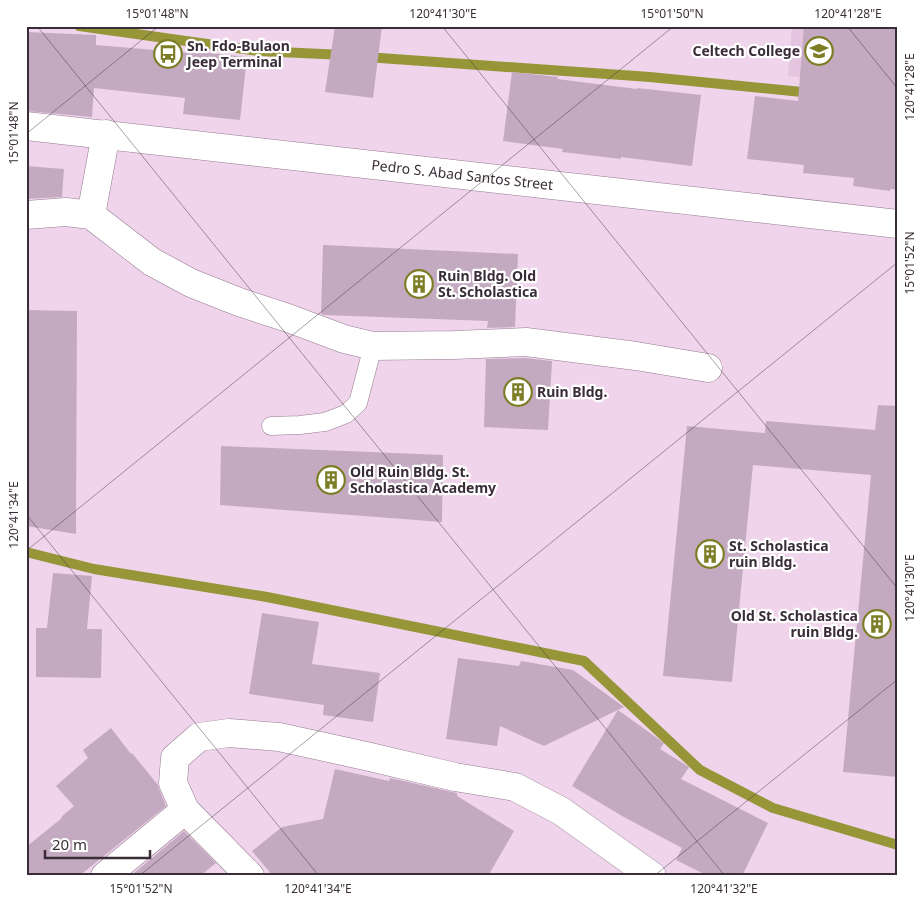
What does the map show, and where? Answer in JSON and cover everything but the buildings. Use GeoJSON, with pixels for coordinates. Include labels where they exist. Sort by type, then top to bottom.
{"type":"FeatureCollection","features":[{"type":"Feature","properties":{"kind":"street","name":"Pedro S. Abad Santos Street"},"geometry":{"type":"LineString","coordinates":[[26,126],[898,224]]}},
{"type":"Feature","properties":{"kind":"street"},"geometry":{"type":"LineString","coordinates":[[91,215],[106,134]]}},
{"type":"Feature","properties":{"kind":"street"},"geometry":{"type":"LineString","coordinates":[[26,215],[66,212],[91,215],[152,262],[191,283],[238,302],[344,339],[373,346],[399,347],[526,342],[636,356],[708,368]]}},
{"type":"Feature","properties":{"kind":"street"},"geometry":{"type":"LineString","coordinates":[[250,876],[185,810],[172,783],[175,758],[199,737],[229,733],[279,737],[455,777],[515,787],[561,811],[652,876]]}},
{"type":"Feature","properties":{"kind":"street"},"geometry":{"type":"LineString","coordinates":[[105,876],[185,810]]}},
{"type":"Feature","properties":{"kind":"lane"},"geometry":{"type":"LineString","coordinates":[[271,426],[325,422],[346,414],[358,403],[373,346]]}},
{"type":"Feature","properties":{"kind":"shaded area","name":"Celtech College"},"geometry":{"type":"Polygon","coordinates":[[[792,26],[851,26],[845,83],[788,76],[792,26]]]}},
{"type":"Feature","properties":{"kind":"waterway"},"geometry":{"type":"LineString","coordinates":[[79,26],[258,51],[344,55]]}},
{"type":"Feature","properties":{"kind":"waterway"},"geometry":{"type":"LineString","coordinates":[[366,57],[650,77],[812,93]]}},
{"type":"Feature","properties":{"kind":"waterway"},"geometry":{"type":"LineString","coordinates":[[26,552],[94,569],[267,597],[584,661],[700,770],[773,808],[898,845]]}},
{"type":"Feature","properties":{"kind":"place","name":"Celtech College"},"geometry":{"type":"Point","coordinates":[819,51]}},
{"type":"Feature","properties":{"kind":"place","name":"Sn. Fdo-Bulaon Jeep Terminal"},"geometry":{"type":"Point","coordinates":[168,54]}},
{"type":"Feature","properties":{"kind":"place","name":"Ruin Bldg. Old St. Scholastica"},"geometry":{"type":"Point","coordinates":[419,284]}},
{"type":"Feature","properties":{"kind":"place","name":"Ruin Bldg."},"geometry":{"type":"Point","coordinates":[518,392]}},
{"type":"Feature","properties":{"kind":"place","name":"Old Ruin Bldg. St. Scholastica Academy"},"geometry":{"type":"Point","coordinates":[331,480]}},
{"type":"Feature","properties":{"kind":"place","name":"St. Scholastica ruin Bldg."},"geometry":{"type":"Point","coordinates":[710,554]}},
{"type":"Feature","properties":{"kind":"place","name":"Old St. Scholastica ruin Bldg."},"geometry":{"type":"Point","coordinates":[877,624]}}]}
